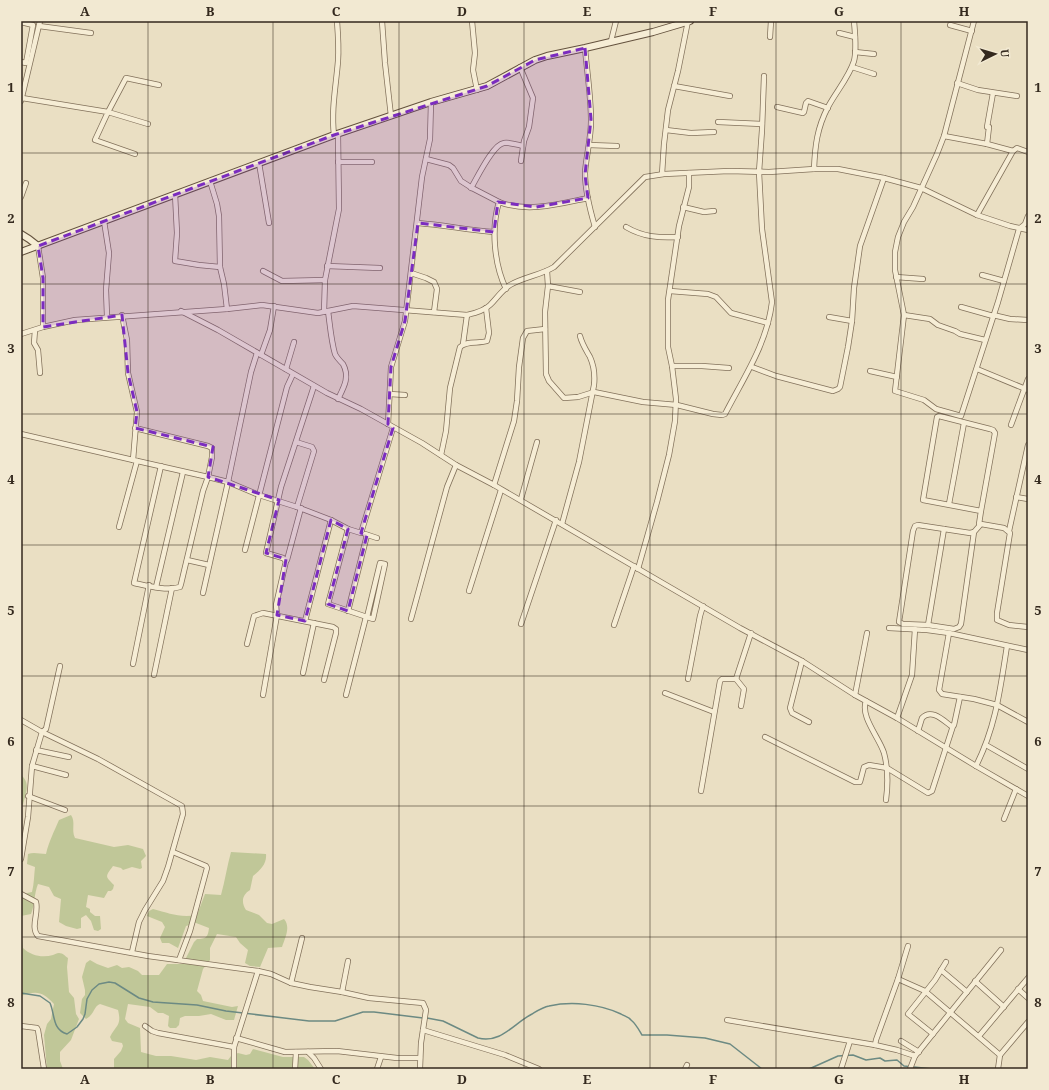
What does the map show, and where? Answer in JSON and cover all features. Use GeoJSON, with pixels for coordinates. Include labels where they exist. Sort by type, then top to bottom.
{"type":"FeatureCollection","features":[{"type":"Feature","properties":{"kind":"main road"},"geometry":{"type":"LineString","coordinates":[[21,252],[336,134],[431,102],[477,90],[535,60],[653,32],[688,21]]}},
{"type":"Feature","properties":{"kind":"main road"},"geometry":{"type":"LineString","coordinates":[[21,234],[38,246]]}},
{"type":"Feature","properties":{"kind":"street"},"geometry":{"type":"LineString","coordinates":[[337,21],[338,61],[332,120],[336,134],[338,162],[338,209],[325,280],[326,311],[330,333],[336,355],[343,364],[347,374],[347,380],[338,399]]}},
{"type":"Feature","properties":{"kind":"street"},"geometry":{"type":"LineString","coordinates":[[382,21],[384,57],[391,116]]}},
{"type":"Feature","properties":{"kind":"street"},"geometry":{"type":"LineString","coordinates":[[472,21],[475,53],[473,70],[477,90]]}},
{"type":"Feature","properties":{"kind":"street"},"geometry":{"type":"LineString","coordinates":[[611,41],[616,21]]}},
{"type":"Feature","properties":{"kind":"street"},"geometry":{"type":"LineString","coordinates":[[662,174],[668,110],[688,21]]}},
{"type":"Feature","properties":{"kind":"street"},"geometry":{"type":"LineString","coordinates":[[770,21],[770,37]]}},
{"type":"Feature","properties":{"kind":"street"},"geometry":{"type":"LineString","coordinates":[[814,169],[815,143],[818,133],[828,108],[852,67],[855,52],[854,21]]}},
{"type":"Feature","properties":{"kind":"street"},"geometry":{"type":"LineString","coordinates":[[974,21],[944,136],[898,238],[895,262],[896,277],[904,315],[895,391],[924,400],[936,409],[961,416],[977,369],[1019,229],[1025,224],[1028,216]]}},
{"type":"Feature","properties":{"kind":"street"},"geometry":{"type":"LineString","coordinates":[[21,22],[91,33]]}},
{"type":"Feature","properties":{"kind":"street"},"geometry":{"type":"LineString","coordinates":[[34,23],[25,64],[21,100],[108,112],[148,124]]}},
{"type":"Feature","properties":{"kind":"street"},"geometry":{"type":"LineString","coordinates":[[950,24],[972,31]]}},
{"type":"Feature","properties":{"kind":"street"},"geometry":{"type":"LineString","coordinates":[[25,64],[39,25]]}},
{"type":"Feature","properties":{"kind":"street"},"geometry":{"type":"LineString","coordinates":[[839,33],[855,37]]}},
{"type":"Feature","properties":{"kind":"street"},"geometry":{"type":"LineString","coordinates":[[586,48],[591,119],[585,174],[588,198],[595,227]]}},
{"type":"Feature","properties":{"kind":"street"},"geometry":{"type":"LineString","coordinates":[[855,52],[874,54]]}},
{"type":"Feature","properties":{"kind":"street"},"geometry":{"type":"LineString","coordinates":[[520,67],[533,98],[530,127],[523,146],[521,161]]}},
{"type":"Feature","properties":{"kind":"street"},"geometry":{"type":"LineString","coordinates":[[852,67],[874,74]]}},
{"type":"Feature","properties":{"kind":"street"},"geometry":{"type":"LineString","coordinates":[[547,271],[548,286],[545,312],[546,374],[549,381],[560,395],[564,398],[568,398],[594,392],[643,402],[677,405],[723,415],[725,414],[752,367],[764,340],[772,302],[762,229],[758,172],[764,76]]}},
{"type":"Feature","properties":{"kind":"street"},"geometry":{"type":"LineString","coordinates":[[135,154],[96,140],[108,112],[126,78],[159,85]]}},
{"type":"Feature","properties":{"kind":"street"},"geometry":{"type":"LineString","coordinates":[[957,83],[993,93],[1017,96]]}},
{"type":"Feature","properties":{"kind":"street"},"geometry":{"type":"LineString","coordinates":[[674,86],[730,96]]}},
{"type":"Feature","properties":{"kind":"street"},"geometry":{"type":"LineString","coordinates":[[987,144],[990,127],[987,127],[993,93]]}},
{"type":"Feature","properties":{"kind":"street"},"geometry":{"type":"LineString","coordinates":[[776,107],[803,113],[808,101],[828,108]]}},
{"type":"Feature","properties":{"kind":"street"},"geometry":{"type":"LineString","coordinates":[[388,424],[391,367],[406,321],[418,224],[422,177],[430,139],[431,102]]}},
{"type":"Feature","properties":{"kind":"street"},"geometry":{"type":"LineString","coordinates":[[718,122],[762,124]]}},
{"type":"Feature","properties":{"kind":"street"},"geometry":{"type":"LineString","coordinates":[[666,130],[691,133],[714,132]]}},
{"type":"Feature","properties":{"kind":"street"},"geometry":{"type":"LineString","coordinates":[[944,136],[987,144],[1013,151]]}},
{"type":"Feature","properties":{"kind":"street"},"geometry":{"type":"LineString","coordinates":[[471,188],[480,170],[500,145],[504,143],[523,146]]}},
{"type":"Feature","properties":{"kind":"street"},"geometry":{"type":"LineString","coordinates":[[589,145],[617,146]]}},
{"type":"Feature","properties":{"kind":"street"},"geometry":{"type":"LineString","coordinates":[[977,214],[1013,151],[1017,148],[1028,152]]}},
{"type":"Feature","properties":{"kind":"street"},"geometry":{"type":"LineString","coordinates":[[426,159],[449,165],[453,168],[461,181],[471,188],[499,202],[514,206],[536,207],[588,198]]}},
{"type":"Feature","properties":{"kind":"street"},"geometry":{"type":"LineString","coordinates":[[338,162],[372,162]]}},
{"type":"Feature","properties":{"kind":"street"},"geometry":{"type":"LineString","coordinates":[[259,163],[269,223]]}},
{"type":"Feature","properties":{"kind":"street"},"geometry":{"type":"LineString","coordinates":[[21,334],[43,327],[75,320],[107,316],[227,309],[262,305],[314,312],[353,306],[467,315],[479,312],[489,307],[506,288],[529,277],[547,271],[564,258],[645,178],[662,174],[838,169],[884,178],[921,188],[977,214],[1019,229],[1028,230]]}},
{"type":"Feature","properties":{"kind":"street"},"geometry":{"type":"LineString","coordinates":[[614,625],[649,534],[667,461],[677,405],[668,347],[668,300],[683,207],[689,187],[689,173]]}},
{"type":"Feature","properties":{"kind":"street"},"geometry":{"type":"LineString","coordinates":[[752,367],[796,382],[833,391],[836,391],[840,387],[852,321],[854,288],[860,246],[884,178]]}},
{"type":"Feature","properties":{"kind":"street"},"geometry":{"type":"LineString","coordinates":[[210,181],[219,216],[220,266],[227,309]]}},
{"type":"Feature","properties":{"kind":"street"},"geometry":{"type":"LineString","coordinates":[[21,197],[26,183]]}},
{"type":"Feature","properties":{"kind":"street"},"geometry":{"type":"LineString","coordinates":[[175,194],[177,233],[175,261],[199,265],[220,266]]}},
{"type":"Feature","properties":{"kind":"street"},"geometry":{"type":"LineString","coordinates":[[499,202],[494,224],[494,232],[498,265],[502,281],[506,288]]}},
{"type":"Feature","properties":{"kind":"street"},"geometry":{"type":"LineString","coordinates":[[683,207],[704,212],[714,211]]}},
{"type":"Feature","properties":{"kind":"street"},"geometry":{"type":"LineString","coordinates":[[104,221],[109,252],[106,290],[107,316]]}},
{"type":"Feature","properties":{"kind":"street"},"geometry":{"type":"LineString","coordinates":[[418,224],[494,232]]}},
{"type":"Feature","properties":{"kind":"street"},"geometry":{"type":"LineString","coordinates":[[626,227],[643,235],[678,237]]}},
{"type":"Feature","properties":{"kind":"street"},"geometry":{"type":"LineString","coordinates":[[38,246],[43,278],[43,327]]}},
{"type":"Feature","properties":{"kind":"street"},"geometry":{"type":"LineString","coordinates":[[328,266],[380,268]]}},
{"type":"Feature","properties":{"kind":"street"},"geometry":{"type":"LineString","coordinates":[[263,271],[282,281],[325,280]]}},
{"type":"Feature","properties":{"kind":"street"},"geometry":{"type":"LineString","coordinates":[[411,273],[434,282],[437,289],[434,312]]}},
{"type":"Feature","properties":{"kind":"street"},"geometry":{"type":"LineString","coordinates":[[982,275],[1004,281]]}},
{"type":"Feature","properties":{"kind":"street"},"geometry":{"type":"LineString","coordinates":[[896,277],[923,279]]}},
{"type":"Feature","properties":{"kind":"street"},"geometry":{"type":"LineString","coordinates":[[548,286],[580,292]]}},
{"type":"Feature","properties":{"kind":"street"},"geometry":{"type":"LineString","coordinates":[[670,291],[716,296],[731,313],[755,321],[768,323]]}},
{"type":"Feature","properties":{"kind":"street"},"geometry":{"type":"LineString","coordinates":[[203,592],[251,372],[270,330],[274,306]]}},
{"type":"Feature","properties":{"kind":"street"},"geometry":{"type":"LineString","coordinates":[[961,307],[1010,319],[1028,320]]}},
{"type":"Feature","properties":{"kind":"street"},"geometry":{"type":"LineString","coordinates":[[463,344],[487,341],[489,333],[486,308]]}},
{"type":"Feature","properties":{"kind":"street"},"geometry":{"type":"LineString","coordinates":[[182,311],[218,330],[314,386],[388,424],[501,490],[521,499],[703,606],[802,661],[866,701],[1028,796]]}},
{"type":"Feature","properties":{"kind":"street"},"geometry":{"type":"LineString","coordinates":[[119,528],[135,460],[135,428],[137,412],[128,373],[127,340],[122,315]]}},
{"type":"Feature","properties":{"kind":"street"},"geometry":{"type":"LineString","coordinates":[[441,456],[446,431],[450,388],[460,347],[463,344],[467,315]]}},
{"type":"Feature","properties":{"kind":"street"},"geometry":{"type":"LineString","coordinates":[[904,315],[930,319],[938,325],[960,334],[985,340]]}},
{"type":"Feature","properties":{"kind":"street"},"geometry":{"type":"LineString","coordinates":[[829,317],[852,321]]}},
{"type":"Feature","properties":{"kind":"street"},"geometry":{"type":"LineString","coordinates":[[494,485],[514,421],[523,338],[527,331],[545,329]]}},
{"type":"Feature","properties":{"kind":"street"},"geometry":{"type":"LineString","coordinates":[[35,330],[34,343],[38,350],[40,373]]}},
{"type":"Feature","properties":{"kind":"street"},"geometry":{"type":"LineString","coordinates":[[562,524],[579,462],[594,392],[594,370],[580,336]]}},
{"type":"Feature","properties":{"kind":"street"},"geometry":{"type":"LineString","coordinates":[[286,369],[294,342]]}},
{"type":"Feature","properties":{"kind":"street"},"geometry":{"type":"LineString","coordinates":[[672,366],[730,368]]}},
{"type":"Feature","properties":{"kind":"street"},"geometry":{"type":"LineString","coordinates":[[977,369],[1026,389]]}},
{"type":"Feature","properties":{"kind":"street"},"geometry":{"type":"LineString","coordinates":[[870,372],[897,377]]}},
{"type":"Feature","properties":{"kind":"street"},"geometry":{"type":"LineString","coordinates":[[245,550],[287,387],[293,374]]}},
{"type":"Feature","properties":{"kind":"street"},"geometry":{"type":"LineString","coordinates":[[1011,425],[1026,389],[1028,379]]}},
{"type":"Feature","properties":{"kind":"street"},"geometry":{"type":"LineString","coordinates":[[286,561],[283,558],[266,553],[281,487],[314,386]]}},
{"type":"Feature","properties":{"kind":"street"},"geometry":{"type":"LineString","coordinates":[[390,394],[405,395]]}},
{"type":"Feature","properties":{"kind":"street"},"geometry":{"type":"LineString","coordinates":[[974,532],[969,533],[918,525],[915,526],[899,622],[903,624],[928,625],[954,629],[959,627],[961,624],[974,532],[979,524],[995,433],[990,429],[939,416],[937,417],[923,500],[981,511]]}},
{"type":"Feature","properties":{"kind":"street"},"geometry":{"type":"LineString","coordinates":[[949,504],[964,423]]}},
{"type":"Feature","properties":{"kind":"street"},"geometry":{"type":"LineString","coordinates":[[135,428],[212,448],[212,457],[208,477],[203,491],[180,587],[172,588],[134,583],[161,466]]}},
{"type":"Feature","properties":{"kind":"street"},"geometry":{"type":"LineString","coordinates":[[348,611],[364,534],[394,428]]}},
{"type":"Feature","properties":{"kind":"street"},"geometry":{"type":"LineString","coordinates":[[21,434],[228,482],[259,495],[279,500],[331,520],[348,529],[377,538]]}},
{"type":"Feature","properties":{"kind":"street"},"geometry":{"type":"LineString","coordinates":[[263,695],[277,615],[276,604],[314,451],[312,448],[296,442]]}},
{"type":"Feature","properties":{"kind":"street"},"geometry":{"type":"LineString","coordinates":[[521,499],[537,442]]}},
{"type":"Feature","properties":{"kind":"street"},"geometry":{"type":"LineString","coordinates":[[1028,445],[1009,531],[1010,535],[996,616],[997,620],[1005,624],[1028,627]]}},
{"type":"Feature","properties":{"kind":"street"},"geometry":{"type":"LineString","coordinates":[[411,619],[447,487],[456,465]]}},
{"type":"Feature","properties":{"kind":"street"},"geometry":{"type":"LineString","coordinates":[[156,587],[183,472]]}},
{"type":"Feature","properties":{"kind":"street"},"geometry":{"type":"LineString","coordinates":[[470,591],[501,490]]}},
{"type":"Feature","properties":{"kind":"street"},"geometry":{"type":"LineString","coordinates":[[1016,497],[1028,500]]}},
{"type":"Feature","properties":{"kind":"street"},"geometry":{"type":"LineString","coordinates":[[305,621],[331,520]]}},
{"type":"Feature","properties":{"kind":"street"},"geometry":{"type":"LineString","coordinates":[[521,624],[556,520]]}},
{"type":"Feature","properties":{"kind":"street"},"geometry":{"type":"LineString","coordinates":[[979,524],[1004,528],[1009,531]]}},
{"type":"Feature","properties":{"kind":"street"},"geometry":{"type":"LineString","coordinates":[[346,694],[367,617],[380,563],[385,564],[373,619],[367,617],[348,611],[328,604],[348,529]]}},
{"type":"Feature","properties":{"kind":"street"},"geometry":{"type":"LineString","coordinates":[[928,625],[944,529]]}},
{"type":"Feature","properties":{"kind":"street"},"geometry":{"type":"LineString","coordinates":[[187,560],[209,566]]}},
{"type":"Feature","properties":{"kind":"street"},"geometry":{"type":"LineString","coordinates":[[133,664],[149,585]]}},
{"type":"Feature","properties":{"kind":"street"},"geometry":{"type":"LineString","coordinates":[[154,675],[172,588]]}},
{"type":"Feature","properties":{"kind":"street"},"geometry":{"type":"LineString","coordinates":[[688,679],[703,606]]}},
{"type":"Feature","properties":{"kind":"street"},"geometry":{"type":"LineString","coordinates":[[247,644],[254,616],[263,613],[333,627],[336,631],[324,680]]}},
{"type":"Feature","properties":{"kind":"street"},"geometry":{"type":"LineString","coordinates":[[303,673],[314,623]]}},
{"type":"Feature","properties":{"kind":"street"},"geometry":{"type":"LineString","coordinates":[[889,628],[949,633],[1028,650]]}},
{"type":"Feature","properties":{"kind":"street"},"geometry":{"type":"LineString","coordinates":[[897,718],[912,675],[915,629]]}},
{"type":"Feature","properties":{"kind":"street"},"geometry":{"type":"LineString","coordinates":[[856,695],[867,633]]}},
{"type":"Feature","properties":{"kind":"street"},"geometry":{"type":"LineString","coordinates":[[949,633],[939,690],[942,694],[998,705],[1028,722]]}},
{"type":"Feature","properties":{"kind":"street"},"geometry":{"type":"LineString","coordinates":[[736,679],[752,634]]}},
{"type":"Feature","properties":{"kind":"street"},"geometry":{"type":"LineString","coordinates":[[976,766],[986,746],[998,705],[1007,646]]}},
{"type":"Feature","properties":{"kind":"street"},"geometry":{"type":"LineString","coordinates":[[802,661],[790,708],[792,713],[809,722]]}},
{"type":"Feature","properties":{"kind":"street"},"geometry":{"type":"LineString","coordinates":[[21,859],[28,817],[28,796],[32,766],[42,732],[46,729],[60,666]]}},
{"type":"Feature","properties":{"kind":"street"},"geometry":{"type":"LineString","coordinates":[[701,791],[721,679],[736,679]]}},
{"type":"Feature","properties":{"kind":"street"},"geometry":{"type":"LineString","coordinates":[[736,679],[744,689],[741,706]]}},
{"type":"Feature","properties":{"kind":"street"},"geometry":{"type":"LineString","coordinates":[[665,693],[714,712]]}},
{"type":"Feature","properties":{"kind":"street"},"geometry":{"type":"LineString","coordinates":[[765,737],[855,782],[860,782],[864,767],[866,766],[887,768],[926,792],[930,792],[932,791],[955,723],[960,697]]}},
{"type":"Feature","properties":{"kind":"street"},"geometry":{"type":"LineString","coordinates":[[866,701],[864,706],[866,716],[883,752],[887,768],[886,800]]}},
{"type":"Feature","properties":{"kind":"street"},"geometry":{"type":"LineString","coordinates":[[918,732],[922,718],[927,714],[934,715],[953,726]]}},
{"type":"Feature","properties":{"kind":"street"},"geometry":{"type":"LineString","coordinates":[[21,720],[42,732],[98,759],[182,805],[183,814],[173,852],[163,881],[139,922],[132,952]]}},
{"type":"Feature","properties":{"kind":"street"},"geometry":{"type":"LineString","coordinates":[[986,746],[1028,769]]}},
{"type":"Feature","properties":{"kind":"street"},"geometry":{"type":"LineString","coordinates":[[36,750],[69,757]]}},
{"type":"Feature","properties":{"kind":"street"},"geometry":{"type":"LineString","coordinates":[[32,766],[66,776]]}},
{"type":"Feature","properties":{"kind":"street"},"geometry":{"type":"LineString","coordinates":[[1004,819],[1016,789]]}},
{"type":"Feature","properties":{"kind":"street"},"geometry":{"type":"LineString","coordinates":[[28,796],[65,810]]}},
{"type":"Feature","properties":{"kind":"street"},"geometry":{"type":"LineString","coordinates":[[173,852],[206,866],[207,868],[190,932],[179,960]]}},
{"type":"Feature","properties":{"kind":"street"},"geometry":{"type":"LineString","coordinates":[[21,894],[36,902],[37,906],[34,926],[38,936],[179,960],[258,971],[271,974],[291,983],[370,998],[423,1003],[426,1010],[421,1043],[420,1069]]}},
{"type":"Feature","properties":{"kind":"street"},"geometry":{"type":"LineString","coordinates":[[291,983],[302,938]]}},
{"type":"Feature","properties":{"kind":"street"},"geometry":{"type":"LineString","coordinates":[[875,1045],[908,946]]}},
{"type":"Feature","properties":{"kind":"street"},"geometry":{"type":"LineString","coordinates":[[910,1069],[915,1056],[1001,950]]}},
{"type":"Feature","properties":{"kind":"street"},"geometry":{"type":"LineString","coordinates":[[342,992],[348,961]]}},
{"type":"Feature","properties":{"kind":"street"},"geometry":{"type":"LineString","coordinates":[[932,1034],[908,1014],[946,962]]}},
{"type":"Feature","properties":{"kind":"street"},"geometry":{"type":"LineString","coordinates":[[941,970],[967,992]]}},
{"type":"Feature","properties":{"kind":"street"},"geometry":{"type":"LineString","coordinates":[[234,1069],[234,1047],[236,1038],[244,1018],[258,971]]}},
{"type":"Feature","properties":{"kind":"street"},"geometry":{"type":"LineString","coordinates":[[979,1036],[1028,978]]}},
{"type":"Feature","properties":{"kind":"street"},"geometry":{"type":"LineString","coordinates":[[898,979],[925,991],[1000,1055]]}},
{"type":"Feature","properties":{"kind":"street"},"geometry":{"type":"LineString","coordinates":[[975,981],[1004,1008]]}},
{"type":"Feature","properties":{"kind":"street"},"geometry":{"type":"LineString","coordinates":[[1018,990],[1028,998]]}},
{"type":"Feature","properties":{"kind":"street"},"geometry":{"type":"LineString","coordinates":[[727,1020],[875,1045],[915,1056]]}},
{"type":"Feature","properties":{"kind":"street"},"geometry":{"type":"LineString","coordinates":[[998,1069],[1000,1055],[1028,1022]]}},
{"type":"Feature","properties":{"kind":"street"},"geometry":{"type":"LineString","coordinates":[[21,1026],[37,1028],[44,1069]]}},
{"type":"Feature","properties":{"kind":"street"},"geometry":{"type":"LineString","coordinates":[[145,1026],[158,1033],[234,1047]]}},
{"type":"Feature","properties":{"kind":"street"},"geometry":{"type":"LineString","coordinates":[[424,1030],[505,1055],[539,1069]]}},
{"type":"Feature","properties":{"kind":"street"},"geometry":{"type":"LineString","coordinates":[[236,1038],[285,1052],[337,1051],[381,1057],[420,1058]]}},
{"type":"Feature","properties":{"kind":"street"},"geometry":{"type":"LineString","coordinates":[[841,1069],[850,1041]]}},
{"type":"Feature","properties":{"kind":"street"},"geometry":{"type":"LineString","coordinates":[[901,1042],[919,1052]]}},
{"type":"Feature","properties":{"kind":"street"},"geometry":{"type":"LineString","coordinates":[[295,1069],[296,1052]]}},
{"type":"Feature","properties":{"kind":"street"},"geometry":{"type":"LineString","coordinates":[[308,1052],[321,1069]]}},
{"type":"Feature","properties":{"kind":"street"},"geometry":{"type":"LineString","coordinates":[[377,1069],[381,1057]]}},
{"type":"Feature","properties":{"kind":"highlighted area"},"geometry":{"type":"Polygon","coordinates":[[[585,48],[591,119],[585,175],[588,198],[536,207],[498,202],[494,232],[418,223],[405,321],[391,367],[388,424],[393,428],[361,533],[367,535],[348,611],[328,604],[348,529],[331,520],[305,621],[277,615],[286,559],[266,553],[279,500],[208,477],[213,447],[135,428],[137,412],[128,373],[122,315],[43,327],[43,278],[38,246],[334,135],[487,86],[535,60],[585,48]]]}},
{"type":"Feature","properties":{"kind":"green space"},"geometry":{"type":"Polygon","coordinates":[[[22,776],[25,779],[27,786],[23,805],[21,804],[22,776]]]}},
{"type":"Feature","properties":{"kind":"green space"},"geometry":{"type":"Polygon","coordinates":[[[71,815],[75,838],[114,847],[128,845],[143,849],[146,856],[141,861],[142,868],[140,869],[132,867],[123,870],[113,866],[107,876],[114,885],[113,889],[108,891],[104,898],[88,895],[86,907],[90,909],[90,912],[95,916],[100,916],[101,929],[98,931],[94,930],[91,921],[86,915],[81,918],[81,928],[77,929],[66,926],[59,922],[61,899],[54,896],[49,887],[38,884],[31,914],[21,916],[22,897],[27,893],[32,892],[34,883],[35,867],[27,864],[28,854],[46,854],[59,820],[71,815]]]}},
{"type":"Feature","properties":{"kind":"green space"},"geometry":{"type":"Polygon","coordinates":[[[231,852],[266,854],[264,864],[253,876],[250,890],[244,896],[243,904],[246,910],[259,915],[267,923],[272,924],[284,919],[287,929],[282,947],[268,948],[260,967],[250,966],[245,963],[248,950],[236,937],[217,934],[210,948],[210,960],[203,969],[197,991],[201,995],[203,1001],[232,1007],[238,1006],[234,1020],[226,1020],[211,1014],[185,1016],[180,1018],[179,1025],[176,1028],[170,1028],[168,1026],[169,1016],[163,1013],[158,1013],[150,1007],[128,1004],[125,1019],[128,1023],[140,1028],[141,1052],[156,1056],[171,1056],[196,1060],[210,1057],[228,1060],[231,1056],[238,1053],[246,1055],[250,1054],[253,1049],[283,1057],[304,1057],[315,1069],[114,1069],[114,1059],[121,1051],[123,1046],[122,1043],[112,1041],[110,1037],[119,1022],[118,1010],[100,1004],[86,1019],[80,1013],[82,999],[85,995],[82,977],[86,963],[90,960],[108,968],[117,965],[122,968],[129,967],[138,971],[142,975],[159,975],[167,964],[183,964],[194,942],[197,939],[203,939],[206,937],[209,928],[196,923],[186,926],[178,948],[169,943],[162,943],[160,938],[165,927],[162,922],[147,916],[149,911],[153,909],[179,915],[197,915],[205,894],[221,895],[231,852]]]}},
{"type":"Feature","properties":{"kind":"green space"},"geometry":{"type":"Polygon","coordinates":[[[21,940],[23,948],[33,955],[45,956],[60,953],[68,958],[67,967],[69,992],[74,998],[76,1014],[79,1019],[71,1040],[60,1052],[60,1061],[63,1069],[47,1069],[44,1035],[47,1024],[51,1019],[54,1004],[39,993],[31,993],[21,996],[21,940]]]}},
{"type":"Feature","properties":{"kind":"waterway"},"geometry":{"type":"LineString","coordinates":[[21,993],[40,996],[50,1003],[56,1025],[62,1032],[67,1034],[77,1027],[83,1019],[87,999],[92,990],[99,984],[109,982],[115,983],[139,998],[153,1002],[197,1005],[226,1011],[309,1021],[335,1021],[363,1012],[423,1018]]}},
{"type":"Feature","properties":{"kind":"waterway"},"geometry":{"type":"LineString","coordinates":[[427,1018],[443,1021],[478,1038],[486,1039],[494,1038],[507,1032],[540,1009],[558,1004],[586,1004],[604,1008],[629,1018],[636,1025],[642,1035],[705,1038],[730,1044],[762,1069]]}},
{"type":"Feature","properties":{"kind":"waterway"},"geometry":{"type":"LineString","coordinates":[[809,1069],[838,1056],[853,1055],[866,1060],[880,1058],[885,1061],[897,1060],[904,1066],[933,1069]]}}]}
